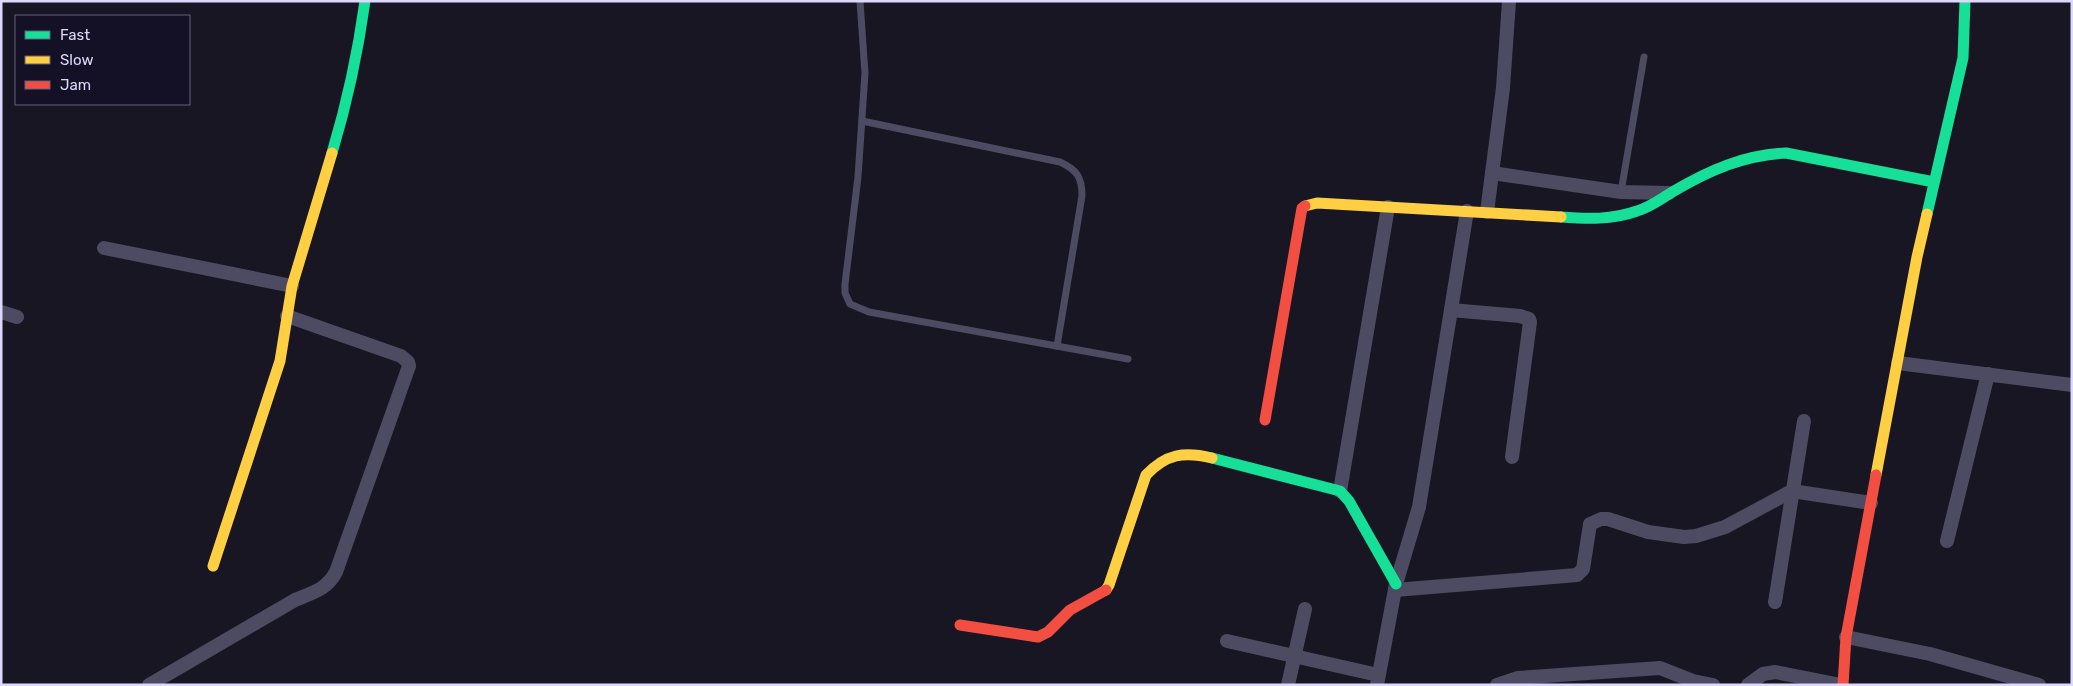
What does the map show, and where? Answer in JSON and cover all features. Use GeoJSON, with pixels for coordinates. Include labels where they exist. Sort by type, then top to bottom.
{"type":"FeatureCollection","features":[{"type":"Feature","properties":{"kind":"street"},"geometry":{"type":"LineString","coordinates":[[213,566],[284,348],[286,316],[292,286],[343,116],[361,32],[365,1]]}},
{"type":"Feature","properties":{"kind":"street"},"geometry":{"type":"LineString","coordinates":[[1487,212],[1502,88],[1509,1]]}},
{"type":"Feature","properties":{"kind":"street"},"geometry":{"type":"LineString","coordinates":[[1750,684],[1763,674],[1775,672],[1842,685],[1846,637],[1917,257],[1963,58],[1965,1]]}},
{"type":"Feature","properties":{"kind":"street"},"geometry":{"type":"LineString","coordinates":[[1265,420],[1302,208],[1311,202],[1593,219],[1638,211],[1738,159],[1768,153],[1786,153],[1934,182]]}},
{"type":"Feature","properties":{"kind":"street"},"geometry":{"type":"LineString","coordinates":[[1492,173],[1621,192],[1671,193]]}},
{"type":"Feature","properties":{"kind":"street"},"geometry":{"type":"LineString","coordinates":[[1340,491],[1388,207]]}},
{"type":"Feature","properties":{"kind":"street"},"geometry":{"type":"LineString","coordinates":[[1227,641],[1293,656],[1378,680],[1395,587],[1419,507],[1467,211]]}},
{"type":"Feature","properties":{"kind":"street"},"geometry":{"type":"LineString","coordinates":[[104,248],[292,286]]}},
{"type":"Feature","properties":{"kind":"street"},"geometry":{"type":"LineString","coordinates":[[1451,310],[1520,316],[1526,317],[1530,322],[1512,457]]}},
{"type":"Feature","properties":{"kind":"street"},"geometry":{"type":"LineString","coordinates":[[1,312],[17,317]]}},
{"type":"Feature","properties":{"kind":"street"},"geometry":{"type":"LineString","coordinates":[[149,685],[295,600],[320,590],[327,585],[336,572],[409,366],[408,362],[401,356],[286,316]]}},
{"type":"Feature","properties":{"kind":"street"},"geometry":{"type":"LineString","coordinates":[[1898,363],[2072,385]]}},
{"type":"Feature","properties":{"kind":"street"},"geometry":{"type":"LineString","coordinates":[[1947,541],[1988,374]]}},
{"type":"Feature","properties":{"kind":"street"},"geometry":{"type":"LineString","coordinates":[[1775,602],[1804,421]]}},
{"type":"Feature","properties":{"kind":"street"},"geometry":{"type":"LineString","coordinates":[[960,625],[1038,637],[1050,632],[1072,608],[1105,591],[1111,580],[1146,475],[1157,463],[1170,456],[1184,454],[1203,456],[1340,491],[1349,501],[1395,587]]}},
{"type":"Feature","properties":{"kind":"street"},"geometry":{"type":"LineString","coordinates":[[1395,587],[1577,576],[1583,569],[1590,524],[1595,521],[1608,520],[1667,536],[1696,536],[1725,527],[1792,491],[1872,503]]}},
{"type":"Feature","properties":{"kind":"street"},"geometry":{"type":"LineString","coordinates":[[1288,685],[1305,609]]}},
{"type":"Feature","properties":{"kind":"street"},"geometry":{"type":"LineString","coordinates":[[1846,637],[1930,654],[2039,685]]}},
{"type":"Feature","properties":{"kind":"street"},"geometry":{"type":"LineString","coordinates":[[1498,685],[1518,678],[1660,668],[1693,681],[1713,685]]}},
{"type":"Feature","properties":{"kind":"lane"},"geometry":{"type":"LineString","coordinates":[[860,1],[865,73],[858,177],[845,284],[845,292],[850,304],[869,312],[1128,359]]}},
{"type":"Feature","properties":{"kind":"lane"},"geometry":{"type":"LineString","coordinates":[[1621,192],[1644,57]]}},
{"type":"Feature","properties":{"kind":"lane"},"geometry":{"type":"LineString","coordinates":[[862,121],[1060,162],[1072,168],[1079,175],[1082,184],[1082,196],[1057,346]]}},
{"type":"Feature","properties":{"kind":"traffic: fast"},"geometry":{"type":"LineString","coordinates":[[332,153],[352,77],[365,1]]}},
{"type":"Feature","properties":{"kind":"traffic: fast"},"geometry":{"type":"LineString","coordinates":[[1927,214],[1963,58],[1965,1]]}},
{"type":"Feature","properties":{"kind":"traffic: fast"},"geometry":{"type":"LineString","coordinates":[[1561,217],[1599,218],[1628,214],[1647,207],[1687,183],[1714,170],[1742,160],[1771,154],[1786,153],[1934,182]]}},
{"type":"Feature","properties":{"kind":"traffic: fast"},"geometry":{"type":"LineString","coordinates":[[1212,458],[1340,491],[1349,501],[1396,584]]}},
{"type":"Feature","properties":{"kind":"traffic: slow"},"geometry":{"type":"LineString","coordinates":[[213,566],[280,361],[292,286],[332,153]]}},
{"type":"Feature","properties":{"kind":"traffic: slow"},"geometry":{"type":"LineString","coordinates":[[1305,206],[1317,203],[1561,217]]}},
{"type":"Feature","properties":{"kind":"traffic: slow"},"geometry":{"type":"LineString","coordinates":[[1876,475],[1917,257],[1927,214]]}},
{"type":"Feature","properties":{"kind":"traffic: slow"},"geometry":{"type":"LineString","coordinates":[[1106,590],[1146,475],[1153,468],[1176,456],[1193,455],[1212,458]]}},
{"type":"Feature","properties":{"kind":"traffic: jam"},"geometry":{"type":"LineString","coordinates":[[1265,420],[1302,208],[1305,206]]}},
{"type":"Feature","properties":{"kind":"traffic: jam"},"geometry":{"type":"LineString","coordinates":[[1843,685],[1846,637],[1876,475]]}},
{"type":"Feature","properties":{"kind":"traffic: jam"},"geometry":{"type":"LineString","coordinates":[[960,625],[1038,637],[1048,632],[1070,610],[1106,590]]}}]}
